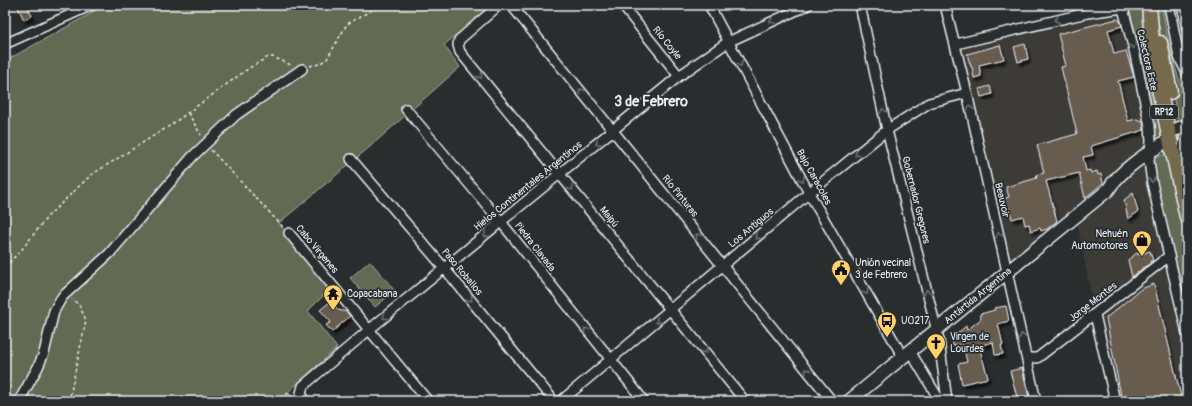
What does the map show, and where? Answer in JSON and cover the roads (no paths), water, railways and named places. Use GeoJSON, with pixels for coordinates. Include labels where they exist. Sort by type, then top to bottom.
{"type":"FeatureCollection","features":[{"type":"Feature","properties":{"kind":"main road","name":"RP12"},"geometry":{"type":"LineString","coordinates":[[1150,5],[1154,66],[1180,130],[1187,217]]}},
{"type":"Feature","properties":{"kind":"street"},"geometry":{"type":"LineString","coordinates":[[5,44],[92,5]]}},
{"type":"Feature","properties":{"kind":"street","name":"Maipú"},"geometry":{"type":"LineString","coordinates":[[499,5],[459,40],[458,45],[460,52],[745,401]]}},
{"type":"Feature","properties":{"kind":"street","name":"Río Pinturas"},"geometry":{"type":"LineString","coordinates":[[511,5],[832,401]]}},
{"type":"Feature","properties":{"kind":"street","name":"Río Coyle"},"geometry":{"type":"LineString","coordinates":[[622,5],[680,76]]}},
{"type":"Feature","properties":{"kind":"street","name":"Bajo Caracoles"},"geometry":{"type":"LineString","coordinates":[[709,5],[810,193],[907,354]]}},
{"type":"Feature","properties":{"kind":"street","name":"Hielos Continentales Argentinos"},"geometry":{"type":"LineString","coordinates":[[303,397],[303,386],[370,329],[680,76],[728,42],[808,5]]}},
{"type":"Feature","properties":{"kind":"street","name":"Gobernador Gregores"},"geometry":{"type":"LineString","coordinates":[[860,5],[887,130],[937,329],[948,401]]}},
{"type":"Feature","properties":{"kind":"street","name":"Beauvoir"},"geometry":{"type":"LineString","coordinates":[[945,5],[956,44],[1036,401]]}},
{"type":"Feature","properties":{"kind":"street"},"geometry":{"type":"LineString","coordinates":[[1169,5],[1179,57],[1187,72]]}},
{"type":"Feature","properties":{"kind":"street"},"geometry":{"type":"LineString","coordinates":[[1182,5],[1187,29]]}},
{"type":"Feature","properties":{"kind":"street"},"geometry":{"type":"LineString","coordinates":[[956,44],[1087,13],[1123,7]]}},
{"type":"Feature","properties":{"kind":"street","name":"Colectora Este"},"geometry":{"type":"LineString","coordinates":[[1123,7],[1134,50],[1150,126],[1152,183],[1187,332]]}},
{"type":"Feature","properties":{"kind":"street"},"geometry":{"type":"LineString","coordinates":[[19,401],[38,368],[44,353],[57,305],[67,293],[109,254],[192,157],[236,115],[302,69]]}},
{"type":"Feature","properties":{"kind":"street","name":"Los Antiguos"},"geometry":{"type":"LineString","coordinates":[[561,401],[611,361],[887,130],[929,103],[967,92]]}},
{"type":"Feature","properties":{"kind":"street","name":"Piedra Clavada"},"geometry":{"type":"LineString","coordinates":[[406,109],[501,222],[644,401]]}},
{"type":"Feature","properties":{"kind":"street","name":"Antártida Argentina"},"geometry":{"type":"LineString","coordinates":[[849,401],[1108,190],[1116,188],[1180,130]]}},
{"type":"Feature","properties":{"kind":"street","name":"Antártida Argentina"},"geometry":{"type":"LineString","coordinates":[[1150,157],[1162,152],[1170,152],[1182,169]]}},
{"type":"Feature","properties":{"kind":"street","name":"Paso Roballos"},"geometry":{"type":"LineString","coordinates":[[351,159],[445,269],[554,401]]}},
{"type":"Feature","properties":{"kind":"street","name":"Cabo Virgenes"},"geometry":{"type":"LineString","coordinates":[[289,233],[370,329],[428,401]]}},
{"type":"Feature","properties":{"kind":"street","name":"Jorge Montes"},"geometry":{"type":"LineString","coordinates":[[1026,358],[1037,358],[1040,356],[1095,315],[1169,256]]}},
{"type":"Feature","properties":{"kind":"street"},"geometry":{"type":"LineString","coordinates":[[1095,315],[1115,401]]}},
{"type":"Feature","properties":{"kind":"street"},"geometry":{"type":"LineString","coordinates":[[907,354],[940,401]]}},
{"type":"Feature","properties":{"kind":"place","name":"Nehuén Automotores"},"geometry":{"type":"Point","coordinates":[1142,257]}},
{"type":"Feature","properties":{"kind":"place","name":"Unión vecinal 3 de Febrero"},"geometry":{"type":"Point","coordinates":[841,286]}},
{"type":"Feature","properties":{"kind":"place","name":"Copacabana"},"geometry":{"type":"Point","coordinates":[333,311]}},
{"type":"Feature","properties":{"kind":"place","name":"U0217"},"geometry":{"type":"Point","coordinates":[887,338]}},
{"type":"Feature","properties":{"kind":"place","name":"Virgen de Lourdes"},"geometry":{"type":"Point","coordinates":[936,360]}},
{"type":"Feature","properties":{"kind":"district","name":"3 de Febrero"},"geometry":{"type":"Point","coordinates":[651,101]}}]}
